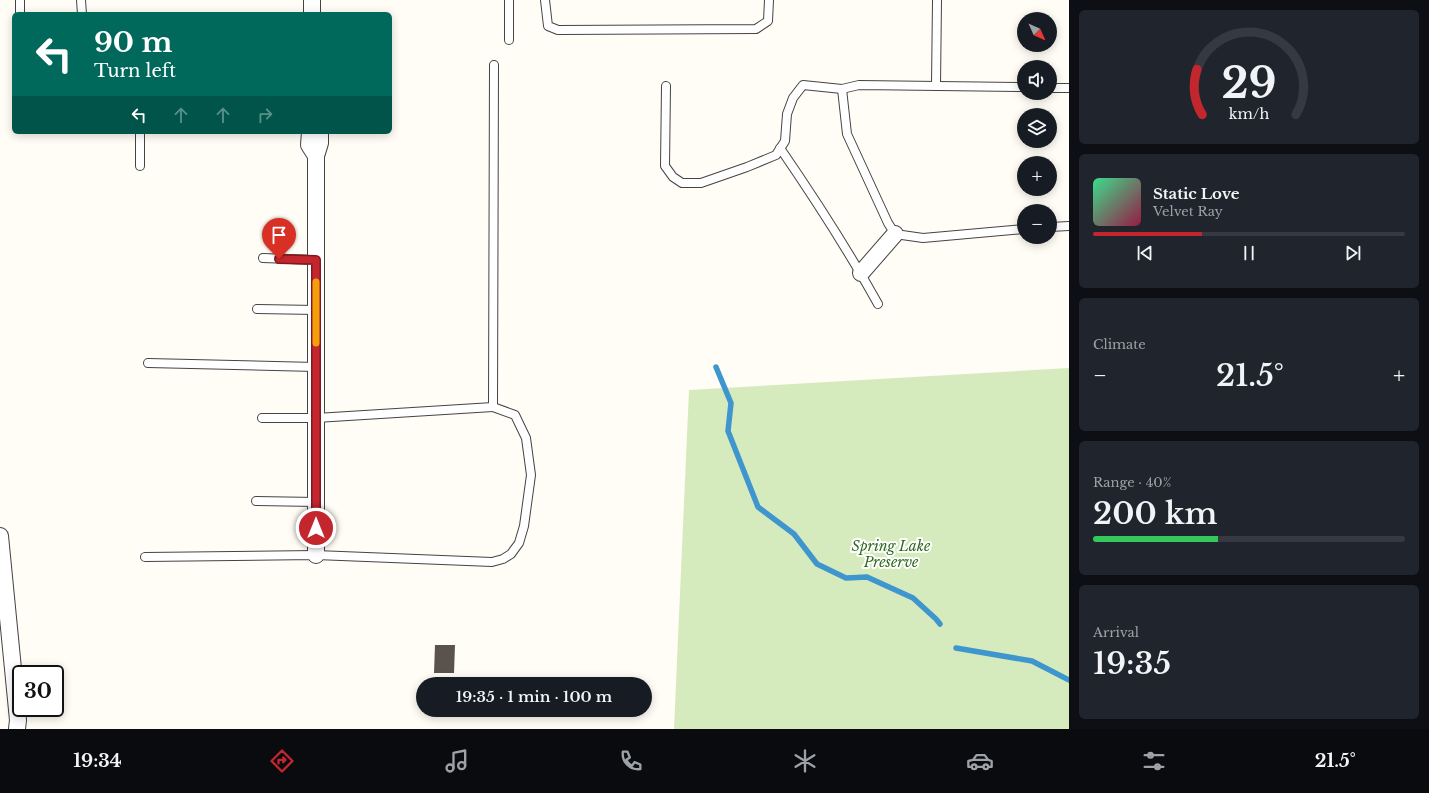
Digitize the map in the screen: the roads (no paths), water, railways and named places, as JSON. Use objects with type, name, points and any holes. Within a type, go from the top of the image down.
[{"type":"street","points":[[312,0],[312,12]]},
{"type":"street","points":[[310,134],[309,145],[316,156]]},
{"type":"street","points":[[316,555],[316,156],[320,143],[320,134]]},
{"type":"street","points":[[861,273],[895,234]]},
{"type":"street","points":[[0,536],[2,584],[18,720],[17,729]]},
{"type":"lane","points":[[20,0],[20,12]]},
{"type":"lane","points":[[81,0],[82,12]]},
{"type":"lane","points":[[509,0],[509,40]]},
{"type":"lane","points":[[545,0],[548,26],[558,30],[756,29],[768,21],[770,0]]},
{"type":"lane","points":[[936,85],[937,0]]},
{"type":"lane","points":[[493,407],[494,65]]},
{"type":"lane","points":[[666,86],[666,166],[673,177],[682,183],[701,183],[748,167],[776,155],[785,141],[787,114],[793,98],[803,85],[842,89],[859,85],[1017,87]]},
{"type":"lane","points":[[1057,88],[1069,88]]},
{"type":"lane","points":[[842,89],[847,134],[895,234],[923,238],[1017,230]]},
{"type":"lane","points":[[140,134],[140,166]]},
{"type":"lane","points":[[780,148],[810,192],[861,273],[878,304]]},
{"type":"lane","points":[[1057,227],[1069,226]]},
{"type":"lane","points":[[263,258],[316,260]]},
{"type":"lane","points":[[257,309],[316,310]]},
{"type":"lane","points":[[148,363],[316,367]]},
{"type":"lane","points":[[145,556],[316,555],[492,562],[503,559],[510,554],[519,543],[524,526],[531,475],[526,438],[515,414],[493,407],[316,418],[262,418]]},
{"type":"lane","points":[[256,501],[316,502]]},
{"type":"waterway","points":[[716,367],[731,403],[728,431],[758,507],[794,534],[817,564],[846,578],[867,577],[913,598],[940,624]]},
{"type":"waterway","points":[[956,648],[1032,661],[1069,680]]},
{"type":"park label","name":"Spring Lake Preserve","points":[[891,554]]}]
